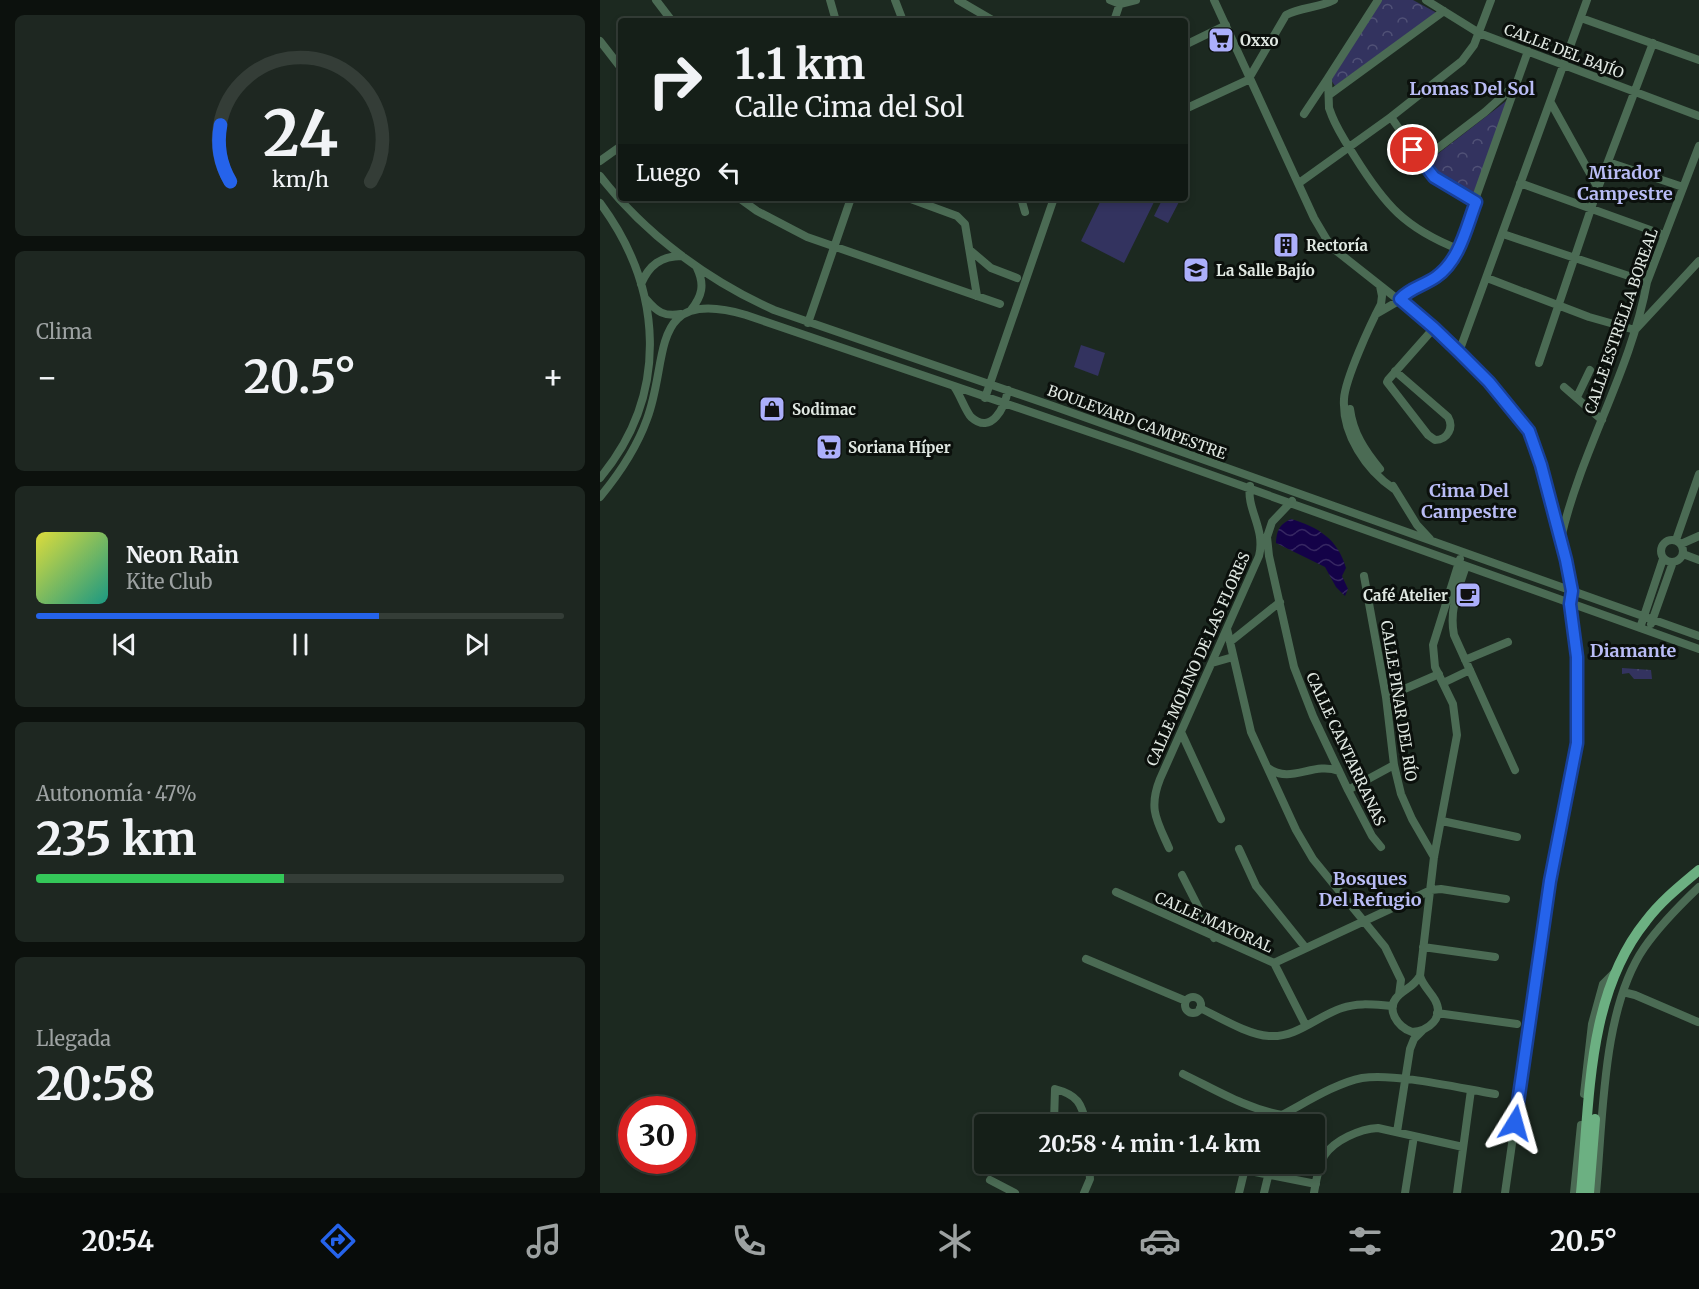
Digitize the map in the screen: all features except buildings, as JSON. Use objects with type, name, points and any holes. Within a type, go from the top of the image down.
[{"type":"main road","points":[[1581,1193],[1588,1080],[1595,1024],[1614,973],[1632,940],[1645,921],[1674,891],[1699,870]]},
{"type":"main road","points":[[1589,1193],[1608,1010],[1626,964],[1651,925],[1678,897],[1699,880]]},
{"type":"street","points":[[656,0],[670,18]]},
{"type":"street","points":[[830,0],[835,18]]},
{"type":"street","points":[[895,0],[902,18]]},
{"type":"street","points":[[958,0],[989,18]]},
{"type":"street","points":[[1110,0],[1121,2],[1136,0]]},
{"type":"street","points":[[1214,0],[1314,218],[1327,240],[1345,259],[1400,299],[1434,328],[1495,389],[1529,431],[1536,447],[1561,539],[1572,591],[1570,604],[1577,657],[1577,743],[1550,881],[1505,1193]]},
{"type":"street","points":[[1188,108],[1245,82],[1251,77],[1286,15],[1334,0]]},
{"type":"street","points":[[1304,114],[1378,0]]},
{"type":"street","name":"CALLE DEL BAJÍO","points":[[1426,0],[1479,33],[1699,116]]},
{"type":"street","points":[[1299,183],[1391,117],[1462,62],[1474,45],[1491,0]]},
{"type":"street","points":[[1459,352],[1587,0]]},
{"type":"street","points":[[1115,18],[1121,2]]},
{"type":"street","points":[[1329,94],[1444,11]]},
{"type":"street","points":[[1581,18],[1699,60]]},
{"type":"street","points":[[1188,44],[1226,25]]},
{"type":"street","points":[[600,41],[618,64]]},
{"type":"street","points":[[1539,363],[1598,188],[1653,44]]},
{"type":"street","points":[[1376,314],[1400,299],[1409,290],[1438,276],[1451,262],[1476,202],[1528,51]]},
{"type":"street","points":[[1328,78],[1332,116],[1371,183],[1394,211],[1420,232],[1458,249]]},
{"type":"street","points":[[1421,161],[1485,112],[1518,82]]},
{"type":"street","points":[[1551,103],[1598,188]]},
{"type":"street","points":[[1391,117],[1434,177],[1476,202]]},
{"type":"street","name":"CALLE ESTRELLA BOREAL","points":[[1561,539],[1570,504],[1622,371],[1647,282],[1699,146]]},
{"type":"street","points":[[600,161],[618,148]]},
{"type":"street","points":[[1608,162],[1683,187]]},
{"type":"street","name":"BOULEVARD CAMPESTRE","points":[[600,176],[618,200]]},
{"type":"street","points":[[1520,183],[1664,235]]},
{"type":"street","name":"BOULEVARD CAMPESTRE","points":[[619,201],[697,266],[750,299],[808,323],[1008,390],[1699,636]]},
{"type":"street","points":[[743,201],[784,226],[1000,304]]},
{"type":"street","points":[[808,323],[850,201]]},
{"type":"street","points":[[920,201],[961,219],[968,232],[977,296]]},
{"type":"street","points":[[1022,201],[1025,212]]},
{"type":"street","points":[[985,398],[1053,201]]},
{"type":"street","points":[[600,203],[630,251],[646,299],[650,328],[648,372],[638,414],[617,456],[600,478]]},
{"type":"street","points":[[1503,234],[1647,282]]},
{"type":"street","points":[[971,251],[991,268],[1017,278]]},
{"type":"street","points":[[641,284],[646,273],[658,261],[683,256]]},
{"type":"street","points":[[1486,278],[1589,317],[1635,330],[1699,261]]},
{"type":"street","points":[[600,497],[626,462],[638,439],[655,395],[666,335],[675,321],[687,312],[702,291],[702,278],[697,266]]},
{"type":"street","points":[[1380,286],[1382,296],[1346,390],[1344,407],[1351,436],[1367,463],[1394,489],[1417,525],[1430,540]]},
{"type":"street","points":[[646,299],[656,310],[666,316],[687,312]]},
{"type":"street","name":"BOULEVARD CAMPESTRE","points":[[687,312],[714,308],[735,311],[1144,451],[1699,649]]},
{"type":"street","points":[[1395,371],[1448,417],[1451,425],[1449,432],[1443,438],[1435,440],[1428,435],[1387,384],[1395,371],[1434,328]]},
{"type":"street","points":[[1577,398],[1590,370]]},
{"type":"street","points":[[955,387],[969,415],[977,421],[984,422],[993,420],[1002,410],[1008,390]]},
{"type":"street","points":[[1564,387],[1602,420]]},
{"type":"street","points":[[1699,474],[1678,542],[1683,554],[1699,560]]},
{"type":"street","points":[[1249,489],[1253,478]]},
{"type":"street","name":"CALLE MOLINO DE LAS FLORES","points":[[1169,848],[1157,822],[1154,800],[1261,548],[1261,538],[1249,489]]},
{"type":"street","name":"CALLE CANTARRANAS","points":[[1296,492],[1291,503],[1277,516],[1269,528],[1267,542],[1294,667],[1330,753],[1372,836],[1381,847]]},
{"type":"street","points":[[1551,506],[1570,504]]},
{"type":"street","points":[[1417,525],[1424,551]]},
{"type":"street","points":[[1648,618],[1663,559],[1661,546],[1667,540],[1678,542],[1699,536]]},
{"type":"street","points":[[1462,552],[1452,625],[1458,646],[1515,770]]},
{"type":"street","points":[[1663,559],[1673,562],[1679,560],[1683,554]]},
{"type":"street","points":[[1644,629],[1673,562]]},
{"type":"street","points":[[1397,1132],[1410,1049],[1414,1039],[1432,1024],[1437,1013],[1435,1000],[1423,985],[1420,976],[1434,857],[1457,735],[1453,704],[1441,679],[1433,653],[1438,625],[1462,565]]},
{"type":"street","points":[[1254,568],[1272,568]]},
{"type":"street","name":"CALLE PINAR DEL RÍO","points":[[1364,576],[1386,697],[1394,765],[1401,794],[1412,819],[1434,857]]},
{"type":"street","points":[[1230,642],[1280,602]]},
{"type":"street","points":[[1438,625],[1452,625]]},
{"type":"street","points":[[1227,628],[1251,732],[1296,830],[1313,859],[1364,920],[1392,960],[1401,980],[1399,995],[1393,1006],[1395,1019],[1403,1029],[1410,1049]]},
{"type":"street","points":[[1465,660],[1508,642]]},
{"type":"street","points":[[1212,663],[1233,657]]},
{"type":"street","points":[[1386,697],[1470,670]]},
{"type":"street","points":[[1181,732],[1221,819]]},
{"type":"street","points":[[1322,768],[1330,753]]},
{"type":"street","points":[[1348,790],[1394,765]]},
{"type":"street","points":[[1268,768],[1283,776],[1322,768],[1339,771]]},
{"type":"street","points":[[1442,821],[1516,837]]},
{"type":"street","points":[[1239,849],[1256,886],[1305,948]]},
{"type":"street","points":[[1182,874],[1214,938]]},
{"type":"street","points":[[1596,1193],[1610,1047],[1623,992],[1643,949],[1670,914],[1699,887]]},
{"type":"street","points":[[1431,890],[1441,889],[1506,899]]},
{"type":"street","name":"CALLE MAYORAL","points":[[1116,892],[1274,963],[1431,890]]},
{"type":"street","points":[[1423,947],[1495,957]]},
{"type":"street","points":[[1086,959],[1186,1001],[1185,1008],[1189,1012],[1194,1013],[1200,1008],[1266,1036],[1282,1036],[1341,1008],[1367,1004],[1393,1006]]},
{"type":"street","points":[[1274,963],[1306,1026]]},
{"type":"street","points":[[1399,995],[1413,986],[1420,976]]},
{"type":"street","points":[[1623,992],[1698,1022]]},
{"type":"street","points":[[1437,1013],[1517,1024]]},
{"type":"street","points":[[1403,1029],[1412,1032],[1422,1031]]},
{"type":"street","points":[[1183,1074],[1249,1107],[1278,1114]]},
{"type":"street","points":[[1284,1114],[1351,1081],[1368,1078],[1405,1080],[1495,1094]]},
{"type":"street","points":[[1456,1193],[1471,1090]]},
{"type":"street","points":[[1054,1114],[1055,1091],[1070,1094],[1080,1114]]},
{"type":"street","points":[[1265,1174],[1315,1188],[1325,1155],[1341,1141],[1368,1128],[1463,1147]]},
{"type":"street","points":[[1574,1193],[1584,1130]]},
{"type":"street","points":[[1405,1193],[1414,1136]]},
{"type":"street","points":[[1084,1193],[1090,1174]]},
{"type":"street","points":[[1089,1193],[1094,1184],[1094,1174]]},
{"type":"street","points":[[1239,1193],[1243,1174]]},
{"type":"street","points":[[1264,1193],[1268,1175]]},
{"type":"street","points":[[990,1180],[1015,1193]]},
{"type":"green space","points":[[1380,0],[1413,0],[1437,13],[1335,86],[1331,80]]},
{"type":"green space","points":[[1510,98],[1475,196],[1448,183],[1426,163]]},
{"type":"green space","points":[[1101,201],[1155,201],[1124,263],[1081,241]]},
{"type":"green space","points":[[1162,201],[1179,201],[1168,223],[1154,216]]},
{"type":"green space","points":[[1081,345],[1105,353],[1098,376],[1074,367]]},
{"type":"green space","points":[[1622,668],[1651,670],[1652,679],[1634,679],[1629,673],[1622,674]]},
{"type":"water","points":[[1291,519],[1318,530],[1338,549],[1346,568],[1342,576],[1348,589],[1345,596],[1336,587],[1325,567],[1276,543],[1279,528]]},
{"type":"place","name":"Oxxo","points":[[1221,40]]},
{"type":"place","name":"Rectoría","points":[[1286,245]]},
{"type":"place","name":"La Salle Bajío","points":[[1196,270]]},
{"type":"place","name":"Sodimac","points":[[772,409]]},
{"type":"place","name":"Soriana Híper","points":[[829,447]]},
{"type":"place","name":"Café Atelier","points":[[1468,595]]},
{"type":"district","name":"Lomas Del Sol","points":[[1472,88]]},
{"type":"district","name":"Mirador Campestre","points":[[1625,182]]},
{"type":"district","name":"Cima Del Campestre","points":[[1469,500]]},
{"type":"district","name":"Diamante","points":[[1633,650]]},
{"type":"district","name":"Bosques Del Refugio","points":[[1370,888]]},
{"type":"route","points":[[1413,150],[1434,177],[1459,194],[1476,202],[1451,262],[1438,276],[1409,290],[1400,299],[1434,328],[1489,382],[1529,431],[1541,465],[1572,591],[1570,604],[1577,657],[1577,743],[1550,881],[1515,1123]]}]
